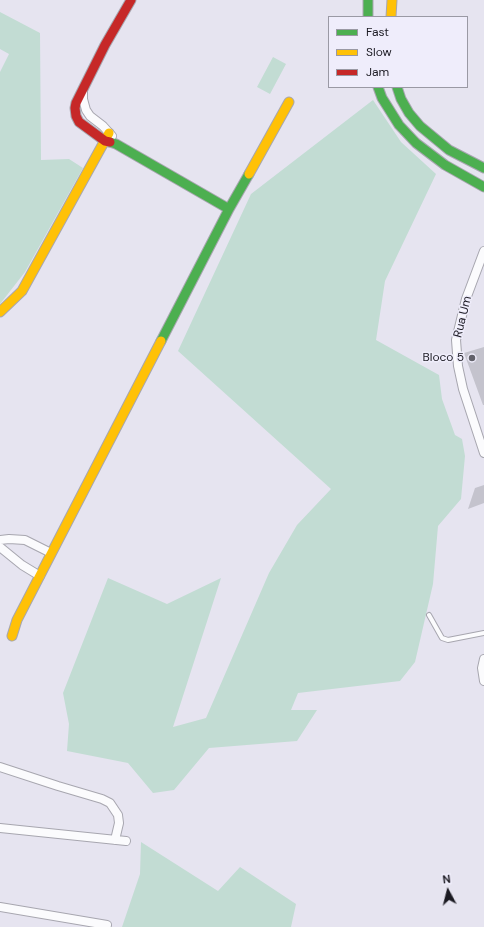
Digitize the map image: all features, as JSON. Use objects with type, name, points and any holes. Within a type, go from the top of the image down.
[{"type":"street","points":[[131,0],[105,45],[76,103],[76,116],[79,122],[87,129],[107,137],[116,144],[229,209]]},
{"type":"street","points":[[368,0],[368,16]]},
{"type":"street","points":[[391,16],[392,0]]},
{"type":"street","points":[[378,88],[382,98],[399,125],[416,143],[444,165],[484,187]]},
{"type":"street","points":[[397,88],[401,99],[409,113],[420,126],[449,150],[484,168]]},
{"type":"street","points":[[12,636],[17,620],[51,553],[229,209],[289,102]]},
{"type":"street","points":[[0,312],[22,291],[107,137]]},
{"type":"street","name":"Rua Um","points":[[484,252],[466,299],[456,340],[458,366],[463,389],[484,453]]},
{"type":"street","points":[[0,540],[25,540],[51,553]]},
{"type":"street","points":[[0,546],[22,565],[40,576]]},
{"type":"street","points":[[484,659],[482,668],[484,680]]},
{"type":"street","points":[[0,767],[102,799],[110,803],[118,815],[119,823],[116,840]]},
{"type":"street","points":[[0,828],[126,841]]},
{"type":"street","points":[[0,907],[107,925]]},
{"type":"lane","points":[[429,615],[442,638],[448,640],[484,633]]},
{"type":"green space","points":[[0,12],[40,33],[41,160],[69,159],[83,168],[25,272],[0,304],[0,72],[9,54],[0,49]]},
{"type":"green space","points":[[273,57],[286,64],[270,94],[257,87]]},
{"type":"green space","points":[[373,100],[401,142],[436,174],[385,281],[376,340],[439,375],[442,399],[455,435],[462,439],[465,456],[461,499],[438,526],[433,584],[415,662],[400,681],[298,693],[291,710],[317,710],[297,741],[209,748],[174,790],[153,793],[128,763],[67,751],[69,724],[63,693],[108,578],[167,604],[221,578],[173,727],[206,718],[269,573],[297,525],[331,489],[178,351],[251,194]]},
{"type":"green space","points":[[141,842],[218,891],[240,867],[296,904],[291,927],[122,927],[140,874]]},
{"type":"building","points":[[484,347],[484,405],[483,405],[464,353]]},
{"type":"building","points":[[484,485],[484,503],[468,509],[475,488]]},
{"type":"traffic: fast","points":[[368,0],[368,16]]},
{"type":"traffic: fast","points":[[378,88],[382,98],[399,125],[416,143],[445,165],[484,187]]},
{"type":"traffic: fast","points":[[397,88],[401,99],[409,113],[420,126],[449,150],[484,168]]},
{"type":"traffic: fast","points":[[110,142],[116,144],[229,209]]},
{"type":"traffic: fast","points":[[161,341],[229,209],[249,174]]},
{"type":"traffic: slow","points":[[391,16],[392,0]]},
{"type":"traffic: slow","points":[[249,174],[289,102]]},
{"type":"traffic: slow","points":[[0,312],[22,291],[109,133]]},
{"type":"traffic: slow","points":[[12,636],[17,620],[161,341]]},
{"type":"traffic: jam","points":[[110,142],[105,141],[79,122],[76,116],[75,108],[76,103],[105,45],[131,0]]},
{"type":"place","name":"Bloco 5","points":[[472,358]]}]
